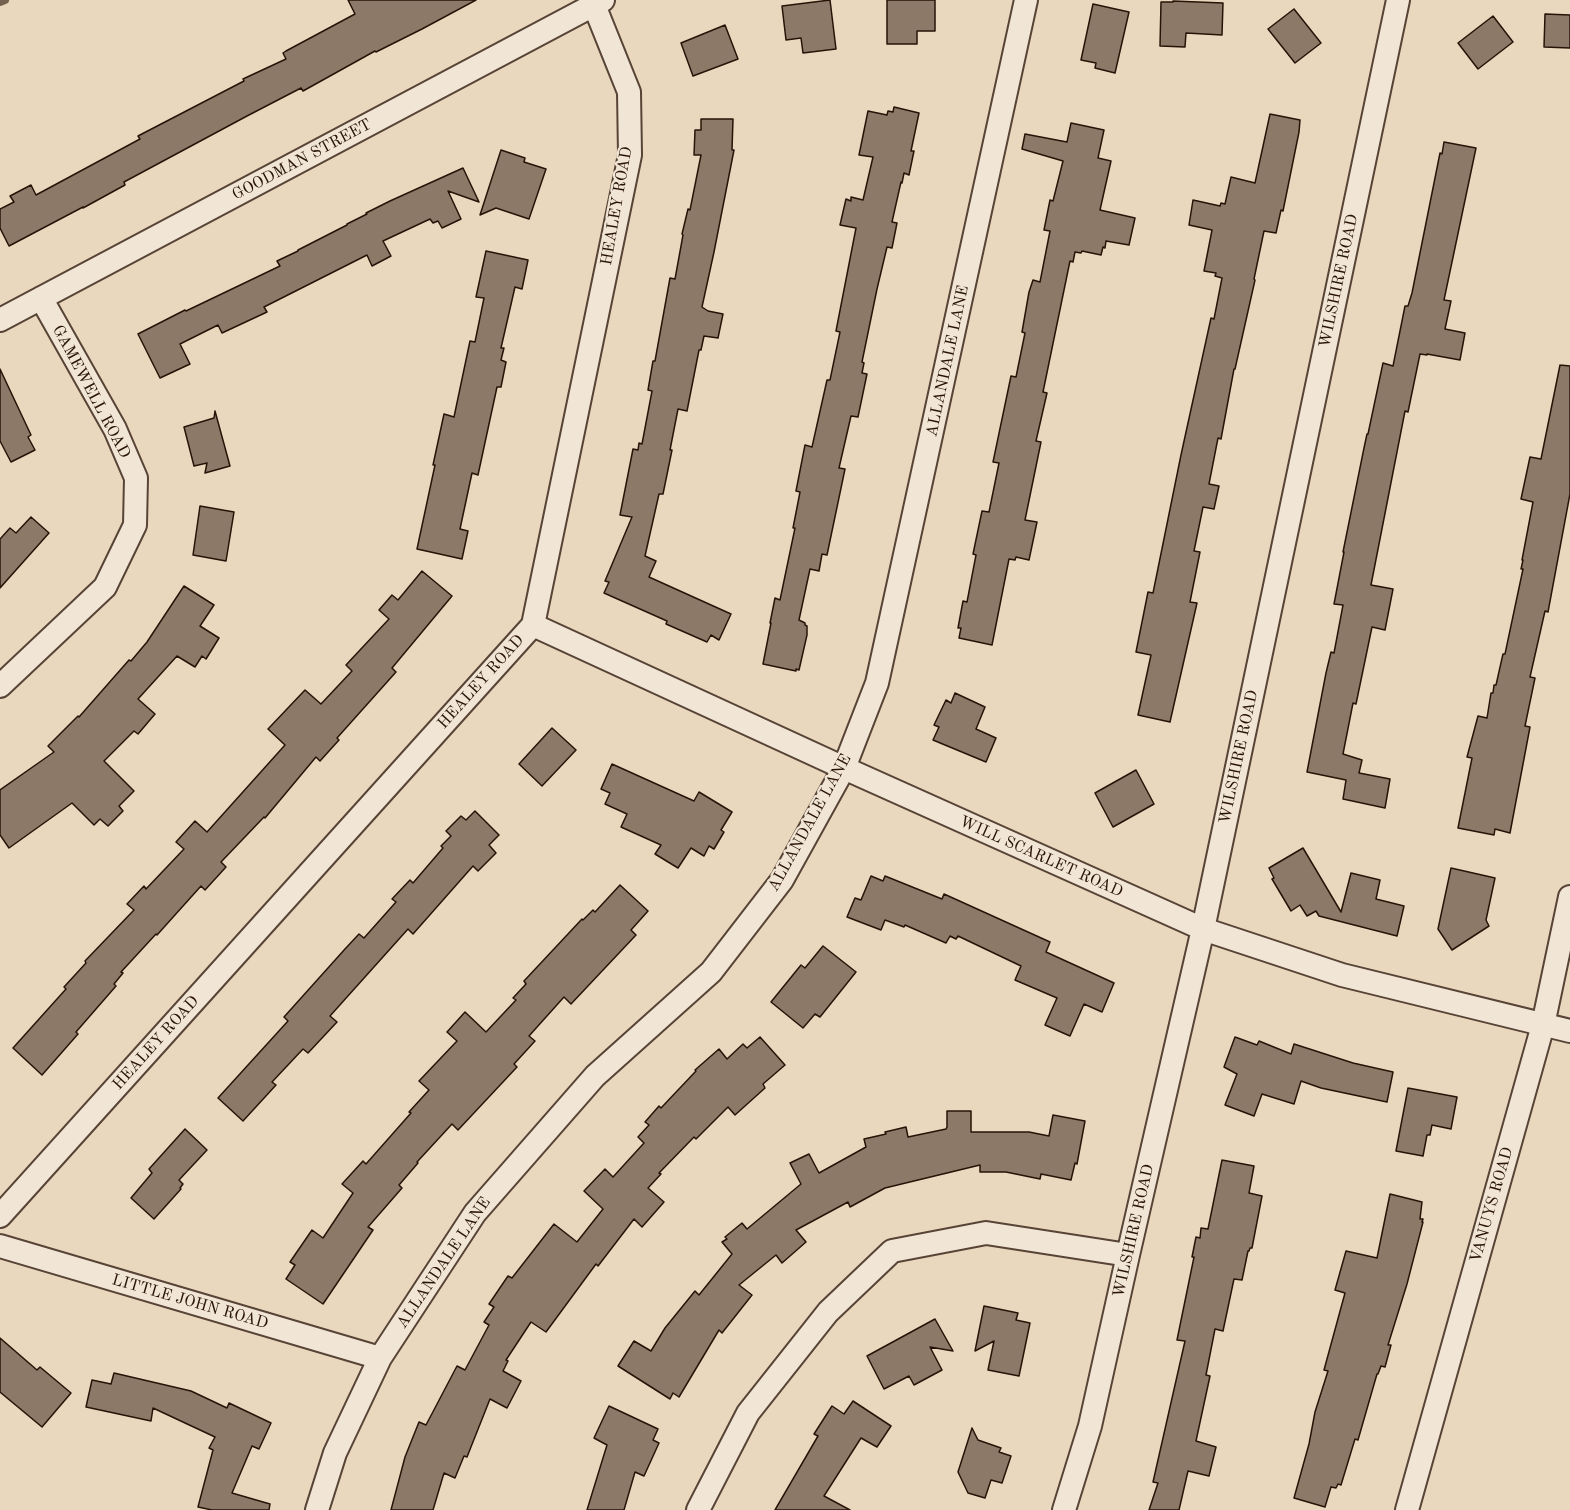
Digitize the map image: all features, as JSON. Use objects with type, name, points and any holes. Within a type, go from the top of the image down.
[{"type":"street","name":"ALLANDALE LANE","points":[[317,1510],[335,1453],[380,1358],[475,1213],[594,1076],[711,972],[782,880],[844,768],[877,683],[1026,0]]},
{"type":"street","name":"WILSHIRE ROAD","points":[[1064,1510],[1090,1426],[1203,929],[1398,0]]},
{"type":"street","name":"GOODMAN STREET","points":[[0,320],[596,1]]},
{"type":"street","name":"HEALEY ROAD","points":[[0,1216],[533,625],[630,155],[629,92],[596,1]]},
{"type":"street","name":"GAMEWELL ROAD","points":[[0,686],[105,587],[135,525],[136,478],[115,429],[41,298]]},
{"type":"street","name":"WILL SCARLET ROAD","points":[[533,625],[1203,929],[1342,975],[1570,1031]]},
{"type":"street","name":"VANUYS ROAD","points":[[1407,1510],[1543,1025],[1570,897]]},
{"type":"street","points":[[698,1510],[748,1413],[828,1312],[892,1251],[986,1233],[1128,1255]]},
{"type":"street","name":"LITTLE JOHN ROAD","points":[[0,1246],[380,1358]]},
{"type":"building","points":[[348,0],[476,0],[375,51],[303,91],[301,88],[247,116],[124,182],[125,185],[83,208],[9,246],[0,228],[0,209],[14,202],[10,196],[31,185],[36,195],[140,139],[138,136],[244,81],[243,79],[286,59],[283,53],[286,51],[355,14]]},
{"type":"building","points":[[830,0],[836,49],[803,53],[801,38],[786,40],[782,6]]},
{"type":"building","points":[[887,0],[935,0],[935,31],[917,31],[917,44],[887,44]]},
{"type":"building","points":[[1161,2],[1223,3],[1222,35],[1186,33],[1185,47],[1160,46]]},
{"type":"building","points":[[1093,4],[1129,12],[1115,73],[1095,68],[1096,63],[1081,60]]},
{"type":"building","points":[[1294,9],[1321,43],[1295,63],[1268,29]]},
{"type":"building","points":[[1545,14],[1570,15],[1570,48],[1544,47]]},
{"type":"building","points":[[1493,16],[1513,42],[1478,69],[1458,43]]},
{"type":"building","points":[[725,25],[738,59],[693,76],[681,43]]},
{"type":"building","points":[[894,107],[919,113],[911,151],[914,151],[909,175],[904,173],[901,182],[892,222],[897,223],[892,248],[887,247],[877,289],[862,362],[864,363],[862,373],[867,374],[858,417],[851,416],[839,468],[845,469],[827,555],[822,554],[819,571],[810,569],[799,620],[807,626],[807,635],[799,670],[796,669],[796,671],[763,664],[770,623],[775,598],[780,600],[795,528],[793,528],[800,492],[796,491],[805,445],[812,447],[840,332],[836,331],[856,228],[840,225],[846,199],[851,201],[851,197],[863,200],[873,157],[859,155],[868,111],[887,115],[888,111],[893,112]]},
{"type":"building","points":[[1270,114],[1300,120],[1299,132],[1283,211],[1281,210],[1276,233],[1264,231],[1221,439],[1218,438],[1209,484],[1219,486],[1214,509],[1203,507],[1194,551],[1200,552],[1190,602],[1197,603],[1170,722],[1138,715],[1151,655],[1136,652],[1148,592],[1153,593],[1211,318],[1214,319],[1222,278],[1215,276],[1216,273],[1204,271],[1212,230],[1189,225],[1193,200],[1220,206],[1221,203],[1225,204],[1231,177],[1255,183]]},
{"type":"building","points":[[701,119],[733,119],[732,150],[734,150],[702,307],[708,311],[723,314],[718,338],[704,336],[687,411],[678,409],[663,494],[659,494],[645,556],[656,561],[649,577],[731,614],[719,640],[711,635],[707,642],[604,593],[609,582],[605,581],[632,517],[620,515],[633,449],[638,450],[639,443],[642,444],[652,391],[648,390],[670,278],[675,279],[682,234],[688,209],[690,210],[701,155],[694,155],[695,130],[701,130]]},
{"type":"building","points":[[1071,123],[1104,130],[1098,158],[1111,161],[1100,210],[1135,218],[1129,245],[1106,241],[1101,255],[1075,252],[1073,262],[1070,261],[1043,392],[1047,393],[1036,441],[1041,442],[1025,520],[1037,522],[1029,560],[1016,557],[1015,560],[1009,559],[992,645],[959,638],[961,628],[958,628],[963,601],[967,602],[976,555],[973,554],[982,511],[989,512],[999,463],[993,462],[1011,376],[1016,377],[1025,333],[1022,332],[1029,292],[1033,280],[1040,282],[1050,231],[1044,230],[1050,200],[1053,201],[1063,161],[1022,149],[1025,134],[1067,142]]},
{"type":"building","points":[[1444,142],[1476,148],[1444,300],[1451,301],[1445,329],[1465,333],[1460,360],[1420,354],[1408,412],[1405,411],[1371,585],[1393,589],[1385,630],[1372,627],[1343,754],[1362,760],[1359,773],[1390,779],[1385,808],[1343,799],[1346,780],[1307,772],[1326,673],[1331,652],[1334,653],[1343,605],[1334,604],[1367,434],[1383,363],[1393,366],[1405,306],[1408,306],[1412,293]]},
{"type":"building","points":[[501,150],[525,158],[524,162],[546,169],[529,219],[496,208],[480,215]]},
{"type":"building","points":[[463,168],[479,202],[448,191],[461,219],[442,228],[438,221],[433,223],[430,219],[383,241],[391,256],[372,266],[367,255],[264,307],[267,312],[222,333],[218,325],[180,344],[190,364],[160,378],[138,334],[280,266],[277,261],[366,213]]},
{"type":"building","points":[[486,251],[528,260],[522,289],[515,287],[501,348],[504,348],[501,360],[506,362],[501,387],[497,387],[478,475],[472,473],[460,529],[468,531],[462,559],[417,549],[444,414],[454,417],[470,341],[475,342],[484,298],[476,297]]},
{"type":"building","points":[[1560,365],[1570,366],[1570,494],[1548,612],[1545,611],[1530,677],[1535,678],[1525,726],[1530,727],[1510,833],[1495,829],[1494,835],[1458,828],[1472,758],[1467,757],[1478,716],[1487,718],[1491,693],[1496,685],[1503,654],[1505,654],[1523,569],[1521,569],[1522,560],[1533,502],[1521,499],[1530,457],[1541,459]]},
{"type":"building","points":[[0,369],[31,435],[28,437],[35,450],[11,462],[0,441]]},
{"type":"building","points":[[215,411],[230,466],[205,473],[207,463],[194,466],[184,427],[214,418]]},
{"type":"building","points":[[200,506],[234,512],[226,561],[193,555]]},
{"type":"building","points":[[31,517],[49,533],[0,588],[0,539],[10,528],[16,533]]},
{"type":"building","points":[[422,571],[452,596],[392,668],[396,672],[337,738],[339,740],[320,761],[316,757],[265,818],[221,862],[226,867],[205,890],[201,886],[121,972],[123,973],[114,984],[116,986],[42,1075],[13,1048],[66,989],[64,987],[86,963],[85,961],[134,910],[127,904],[144,886],[146,889],[184,849],[176,842],[195,821],[207,832],[285,745],[268,729],[305,690],[321,704],[352,671],[346,665],[389,619],[379,610],[392,595],[398,600]]},
{"type":"building","points":[[184,586],[214,605],[200,626],[219,638],[206,659],[202,656],[195,667],[177,656],[138,699],[155,714],[138,734],[134,731],[104,761],[134,791],[119,806],[123,811],[108,826],[100,819],[94,825],[72,803],[9,848],[0,835],[0,790],[54,752],[48,746],[79,717],[129,660],[131,661],[147,642]]},
{"type":"building","points":[[955,693],[985,707],[976,729],[996,738],[986,762],[933,740],[939,727],[934,725],[946,700],[951,703]]},
{"type":"building","points":[[552,728],[576,750],[542,786],[519,764]]},
{"type":"building","points":[[612,764],[694,801],[699,792],[732,812],[721,830],[724,832],[714,849],[709,846],[704,856],[691,848],[678,868],[655,854],[661,845],[621,827],[627,814],[605,804],[610,793],[601,789]]},
{"type":"building","points":[[1136,770],[1154,804],[1113,827],[1095,793]]},
{"type":"building","points":[[475,811],[499,835],[489,845],[496,853],[478,871],[473,866],[413,934],[408,929],[330,1016],[337,1022],[308,1053],[303,1049],[272,1082],[276,1085],[243,1121],[218,1098],[288,1021],[284,1017],[345,949],[359,934],[364,938],[396,902],[392,899],[410,880],[413,883],[443,848],[441,846],[451,836],[446,831],[461,816],[466,820]]},
{"type":"building","points":[[1303,848],[1341,912],[1351,873],[1380,880],[1376,899],[1404,906],[1397,936],[1319,916],[1316,911],[1307,916],[1300,905],[1291,911],[1272,879],[1274,878],[1269,868]]},
{"type":"building","points":[[1451,868],[1495,878],[1486,920],[1489,926],[1452,950],[1438,929]]},
{"type":"building","points":[[871,876],[883,881],[885,876],[942,899],[944,894],[1050,942],[1046,952],[1114,983],[1102,1012],[1084,1004],[1070,1036],[1045,1025],[1057,998],[1015,980],[1021,966],[958,936],[956,939],[950,936],[946,943],[905,925],[904,927],[885,920],[881,930],[847,917],[855,898],[861,900]]},
{"type":"building","points":[[620,885],[648,911],[631,930],[636,935],[571,1004],[564,997],[529,1036],[535,1041],[514,1064],[517,1067],[458,1130],[452,1124],[417,1162],[399,1185],[402,1188],[368,1227],[373,1230],[323,1304],[286,1279],[295,1265],[290,1262],[312,1230],[323,1238],[353,1193],[342,1184],[363,1161],[366,1164],[429,1090],[419,1081],[457,1041],[447,1032],[465,1012],[486,1032],[516,1000],[513,998],[526,984],[524,981],[582,919],[593,910],[595,912]]},
{"type":"building","points":[[823,946],[856,972],[820,1017],[815,1014],[803,1028],[771,1002],[801,965],[805,968]]},
{"type":"building","points":[[760,1037],[785,1065],[763,1084],[765,1088],[735,1115],[728,1107],[696,1139],[694,1137],[659,1173],[661,1174],[648,1188],[664,1202],[642,1227],[634,1219],[598,1266],[596,1264],[546,1332],[531,1322],[506,1360],[508,1361],[503,1371],[521,1381],[507,1408],[490,1399],[467,1457],[464,1456],[455,1478],[444,1473],[433,1510],[391,1510],[405,1457],[419,1422],[426,1425],[457,1366],[465,1370],[489,1325],[484,1322],[494,1307],[489,1304],[508,1276],[512,1278],[554,1224],[577,1242],[603,1209],[584,1191],[605,1169],[613,1177],[644,1143],[638,1137],[649,1125],[645,1122],[659,1106],[661,1108],[695,1070],[719,1049],[727,1059],[743,1044],[747,1048]]},
{"type":"building","points":[[1235,1037],[1257,1045],[1259,1041],[1291,1054],[1294,1044],[1353,1063],[1393,1072],[1387,1102],[1321,1088],[1301,1081],[1294,1104],[1262,1094],[1254,1116],[1225,1105],[1237,1074],[1224,1067]]},
{"type":"building","points":[[1408,1088],[1457,1097],[1451,1129],[1432,1125],[1430,1135],[1427,1135],[1423,1156],[1396,1151]]},
{"type":"building","points":[[947,1111],[971,1111],[971,1132],[1029,1132],[1049,1136],[1053,1115],[1085,1121],[1077,1164],[1075,1163],[1071,1180],[1041,1174],[1040,1179],[1006,1172],[980,1172],[980,1165],[885,1188],[850,1207],[848,1202],[796,1230],[806,1242],[782,1263],[776,1255],[739,1285],[752,1295],[722,1333],[719,1330],[679,1397],[673,1393],[670,1399],[618,1366],[634,1341],[651,1351],[665,1328],[695,1291],[699,1295],[732,1254],[722,1242],[727,1239],[725,1237],[742,1223],[747,1229],[801,1184],[790,1163],[809,1154],[819,1173],[866,1147],[864,1139],[906,1127],[908,1137],[946,1129]]},
{"type":"building","points":[[185,1129],[207,1150],[179,1180],[183,1184],[181,1189],[154,1219],[131,1198],[152,1173],[149,1169]]},
{"type":"building","points":[[1222,1160],[1254,1166],[1249,1193],[1262,1196],[1252,1248],[1248,1251],[1242,1280],[1234,1279],[1223,1331],[1215,1329],[1206,1375],[1210,1376],[1196,1441],[1216,1447],[1209,1476],[1188,1471],[1179,1510],[1149,1510],[1158,1483],[1153,1482],[1185,1341],[1177,1340],[1196,1237],[1200,1238],[1201,1228],[1208,1229]]},
{"type":"building","points":[[1390,1194],[1422,1202],[1420,1219],[1423,1219],[1423,1222],[1388,1345],[1391,1345],[1385,1367],[1381,1366],[1377,1374],[1358,1440],[1355,1439],[1341,1485],[1338,1484],[1336,1488],[1331,1487],[1325,1507],[1294,1498],[1315,1412],[1328,1371],[1324,1370],[1345,1293],[1335,1290],[1346,1251],[1377,1258]]},
{"type":"building","points":[[984,1306],[1018,1313],[1016,1320],[1030,1323],[1019,1376],[988,1370],[994,1341],[975,1351]]},
{"type":"building","points":[[935,1319],[953,1351],[930,1347],[942,1370],[914,1385],[909,1376],[884,1389],[867,1356]]},
{"type":"building","points":[[0,1338],[37,1370],[40,1367],[71,1393],[42,1427],[0,1392]]},
{"type":"building","points":[[114,1373],[191,1391],[227,1408],[229,1403],[271,1423],[259,1449],[252,1446],[232,1493],[270,1504],[269,1510],[212,1510],[198,1507],[213,1450],[209,1448],[215,1437],[153,1408],[151,1421],[86,1407],[92,1380],[111,1384]]},
{"type":"building","points":[[853,1401],[891,1426],[877,1447],[861,1438],[824,1496],[850,1510],[775,1510],[818,1436],[814,1434],[832,1406],[844,1414]]},
{"type":"building","points":[[609,1406],[658,1429],[653,1440],[659,1443],[644,1476],[635,1472],[624,1510],[587,1510],[607,1445],[594,1438]]},
{"type":"building","points":[[972,1428],[978,1440],[1001,1448],[999,1452],[1011,1456],[1002,1483],[991,1480],[985,1498],[968,1493],[958,1472]]},
{"type":"waterway","points":[[0,2],[5,0]]}]
